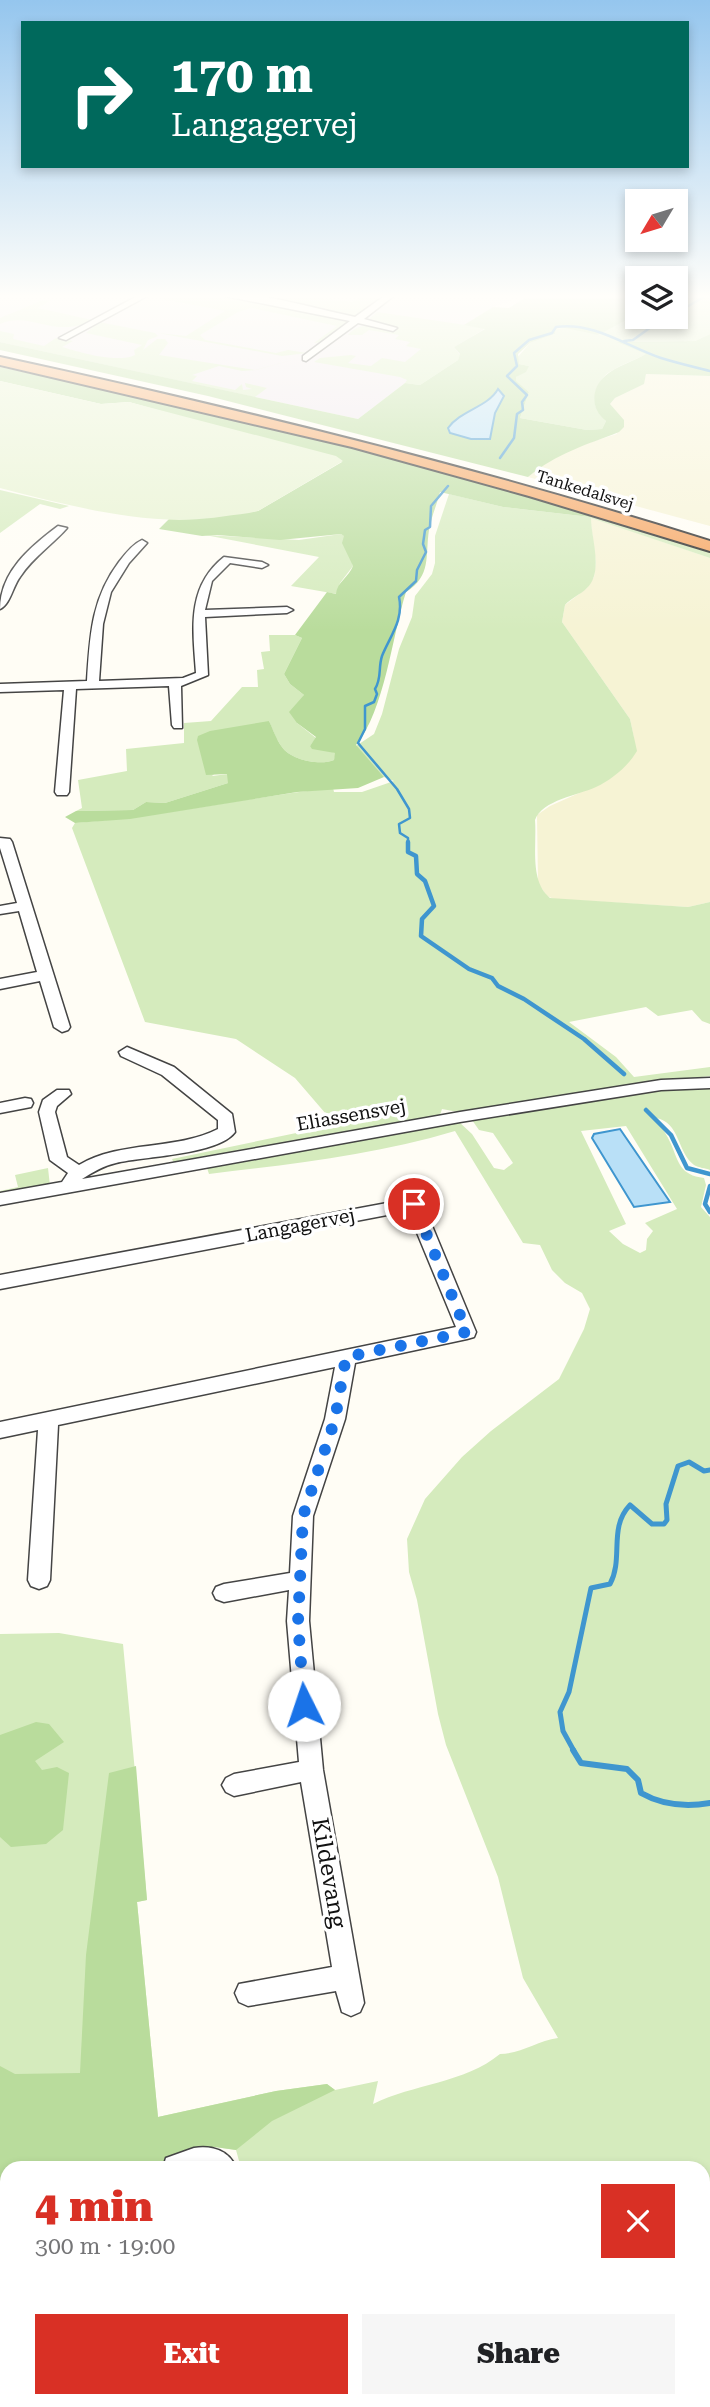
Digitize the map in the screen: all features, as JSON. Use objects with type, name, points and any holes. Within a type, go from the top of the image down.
[{"type":"highway","name":"Tankedalsvej","points":[[205,406],[491,480],[710,546]]},
{"type":"highway","name":"Tankedalsvej","points":[[226,406],[352,435],[528,483],[710,538]]},
{"type":"street","points":[[0,606],[5,590],[30,555],[62,528]]},
{"type":"street","points":[[93,685],[101,598],[121,562],[142,543]]},
{"type":"street","points":[[0,688],[191,681],[202,675],[199,614],[202,590],[210,575],[224,562],[232,559],[262,565]]},
{"type":"street","points":[[199,614],[287,610]]},
{"type":"street","points":[[176,682],[177,725]]},
{"type":"street","points":[[62,792],[70,686]]},
{"type":"street","points":[[0,842],[5,842],[62,1027]]},
{"type":"street","points":[[0,910],[25,906]]},
{"type":"street","points":[[0,984],[46,975]]},
{"type":"street","points":[[67,1188],[69,1180],[78,1172],[141,1151],[209,1142],[227,1132],[229,1124],[216,1108],[127,1052]]},
{"type":"street","name":"Eliassensvej","points":[[0,1199],[525,1106],[661,1085],[710,1083]]},
{"type":"street","points":[[63,1094],[49,1104],[47,1112],[59,1160],[78,1172]]},
{"type":"street","points":[[0,1108],[25,1102]]},
{"type":"street","name":"Langagervej","points":[[0,1282],[414,1204],[467,1332],[0,1430]]},
{"type":"street","name":"Kildevang","points":[[346,1357],[335,1419],[303,1516],[298,1580],[299,1635],[311,1770],[351,2003]]},
{"type":"street","points":[[38,1580],[48,1420]]},
{"type":"street","points":[[224,1593],[298,1580]]},
{"type":"street","points":[[234,1785],[311,1770]]},
{"type":"street","points":[[248,1993],[346,1977]]},
{"type":"shaded area","points":[[299,406],[375,406],[358,419]]},
{"type":"shaded area","points":[[611,406],[710,406],[710,526],[528,477],[543,464],[575,447],[617,434]]},
{"type":"shaded area","points":[[590,517],[710,558],[710,902],[688,907],[554,899],[547,896],[538,883],[537,815],[550,806],[606,781],[634,738],[630,719],[562,622],[565,605],[587,588],[594,577],[596,563]]},
{"type":"green space","points":[[0,406],[146,406],[336,456],[343,461],[258,511],[196,519],[156,519],[111,513],[0,488]]},
{"type":"green space","points":[[144,406],[181,406],[267,425],[592,515],[590,517],[503,507],[440,492],[430,525],[424,572],[406,592],[381,693],[366,730],[356,745],[384,777],[358,788],[297,792],[130,819],[75,823],[65,817],[76,811],[133,810],[146,802],[165,803],[228,783],[227,774],[206,775],[197,740],[198,736],[210,731],[269,721],[286,752],[314,762],[334,760],[335,753],[312,749],[310,746],[316,737],[297,723],[289,712],[304,695],[290,684],[284,674],[302,638],[295,635],[327,592],[336,594],[353,566],[342,543],[344,536],[341,534],[280,540],[202,536],[159,529],[169,519],[258,511],[342,462]]},
{"type":"green space","points":[[249,406],[299,406],[358,419],[375,406],[524,406],[520,418],[587,430],[602,429],[606,421],[595,406],[612,406],[624,420],[624,427],[619,432],[561,456],[528,477]]},
{"type":"green space","points":[[524,406],[596,406],[606,421],[602,429],[587,430],[520,418]]},
{"type":"green space","points":[[0,490],[69,506],[60,509],[40,504],[0,533]]},
{"type":"green space","points":[[449,494],[503,507],[590,517],[592,515],[710,552],[710,558],[591,518],[595,573],[587,588],[565,605],[562,622],[630,719],[637,751],[625,767],[608,780],[553,803],[539,813],[535,820],[535,862],[539,882],[550,898],[688,907],[710,902],[710,1024],[702,1021],[692,1010],[658,1016],[646,1007],[569,1022],[616,1057],[634,1077],[710,1067],[710,1076],[624,1086],[710,1087],[710,1170],[694,1165],[684,1153],[670,1125],[656,1118],[685,1171],[704,1178],[706,1185],[701,1207],[710,1217],[710,2161],[239,2161],[236,2150],[215,2147],[164,2161],[0,2161],[0,1634],[59,1633],[123,1644],[147,1900],[137,1902],[158,2117],[276,2091],[327,2084],[335,2090],[378,2081],[373,2104],[471,2071],[500,2054],[558,2038],[523,1978],[498,1877],[446,1745],[409,1572],[407,1539],[425,1499],[462,1457],[559,1379],[584,1329],[590,1309],[582,1293],[565,1283],[552,1270],[540,1245],[523,1243],[455,1131],[333,1158],[209,1174],[207,1168],[458,1121],[472,1134],[494,1168],[504,1170],[513,1163],[493,1133],[479,1130],[472,1120],[524,1113],[522,1102],[458,1112],[442,1109],[440,1115],[434,1117],[175,1165],[172,1159],[301,1132],[332,1121],[295,1078],[236,1039],[145,1022],[72,828],[75,823],[333,788],[334,792],[362,792],[394,781],[384,777],[356,746],[374,734],[399,649],[412,617],[415,596],[432,574],[435,563],[435,536]],"holes":[[[626,1126],[677,1209],[645,1223],[653,1231],[647,1239],[646,1250],[640,1253],[623,1244],[609,1231],[626,1224],[581,1131]]]},
{"type":"green space","points":[[341,534],[345,536],[353,566],[340,583],[337,594],[291,586],[319,557],[205,535],[299,540]]},
{"type":"green space","points":[[269,635],[295,635],[302,638],[284,674],[290,684],[304,695],[297,723],[316,738],[310,746],[336,753],[334,760],[314,762],[286,752],[269,721],[212,776],[228,774],[228,783],[165,803],[146,802],[133,810],[76,811],[82,808],[78,780],[127,771],[126,749],[184,743],[184,723],[211,721],[242,687],[258,687],[257,670],[264,669],[261,652],[270,651]]},
{"type":"green space","points":[[48,1168],[50,1186],[0,1194],[0,1191],[18,1187],[15,1175]]},
{"type":"green space","points":[[36,1722],[49,1724],[64,1742],[35,1761],[42,1770],[57,1767],[69,1773],[63,1830],[46,1844],[11,1847],[0,1837],[0,1735]]},
{"type":"green space","points":[[136,1766],[147,1900],[137,1902],[158,2117],[276,2091],[327,2084],[335,2090],[272,2121],[236,2150],[215,2147],[164,2161],[0,2161],[0,2066],[15,2074],[80,2073],[86,1955],[109,1773]]},
{"type":"water","points":[[478,406],[499,406],[490,439],[471,439],[450,433],[448,428]]},
{"type":"water","points":[[620,1129],[670,1202],[634,1207],[592,1138],[594,1134]]},
{"type":"waterway","points":[[500,458],[514,438],[517,414],[523,410],[523,406]]},
{"type":"waterway","points":[[448,486],[431,506],[430,527],[425,530],[423,544],[426,552],[417,570],[416,581],[399,597],[398,621],[382,656],[374,702],[365,706],[365,729],[358,743],[397,789],[409,809],[410,818],[399,824],[400,833],[408,838],[408,852],[416,856],[417,874],[425,881],[434,906],[422,919],[421,936],[469,969],[492,978],[498,986],[524,999],[584,1039],[624,1074]]},
{"type":"waterway","points":[[646,1110],[671,1135],[687,1168],[710,1174]]},
{"type":"waterway","points":[[710,1186],[705,1204],[710,1212]]},
{"type":"waterway","points":[[574,1751],[563,1731],[560,1712],[569,1692],[591,1588],[610,1584],[614,1574],[618,1533],[623,1514],[630,1505],[652,1524],[664,1524],[667,1520],[666,1504],[678,1466],[689,1462],[704,1471],[710,1470]]},
{"type":"waterway","points":[[573,1750],[581,1763],[627,1769],[638,1780],[641,1793],[649,1797],[674,1804],[710,1803]]},
{"type":"route","points":[[304,1705],[298,1622],[303,1516],[335,1419],[346,1357],[467,1332],[414,1204]]}]
